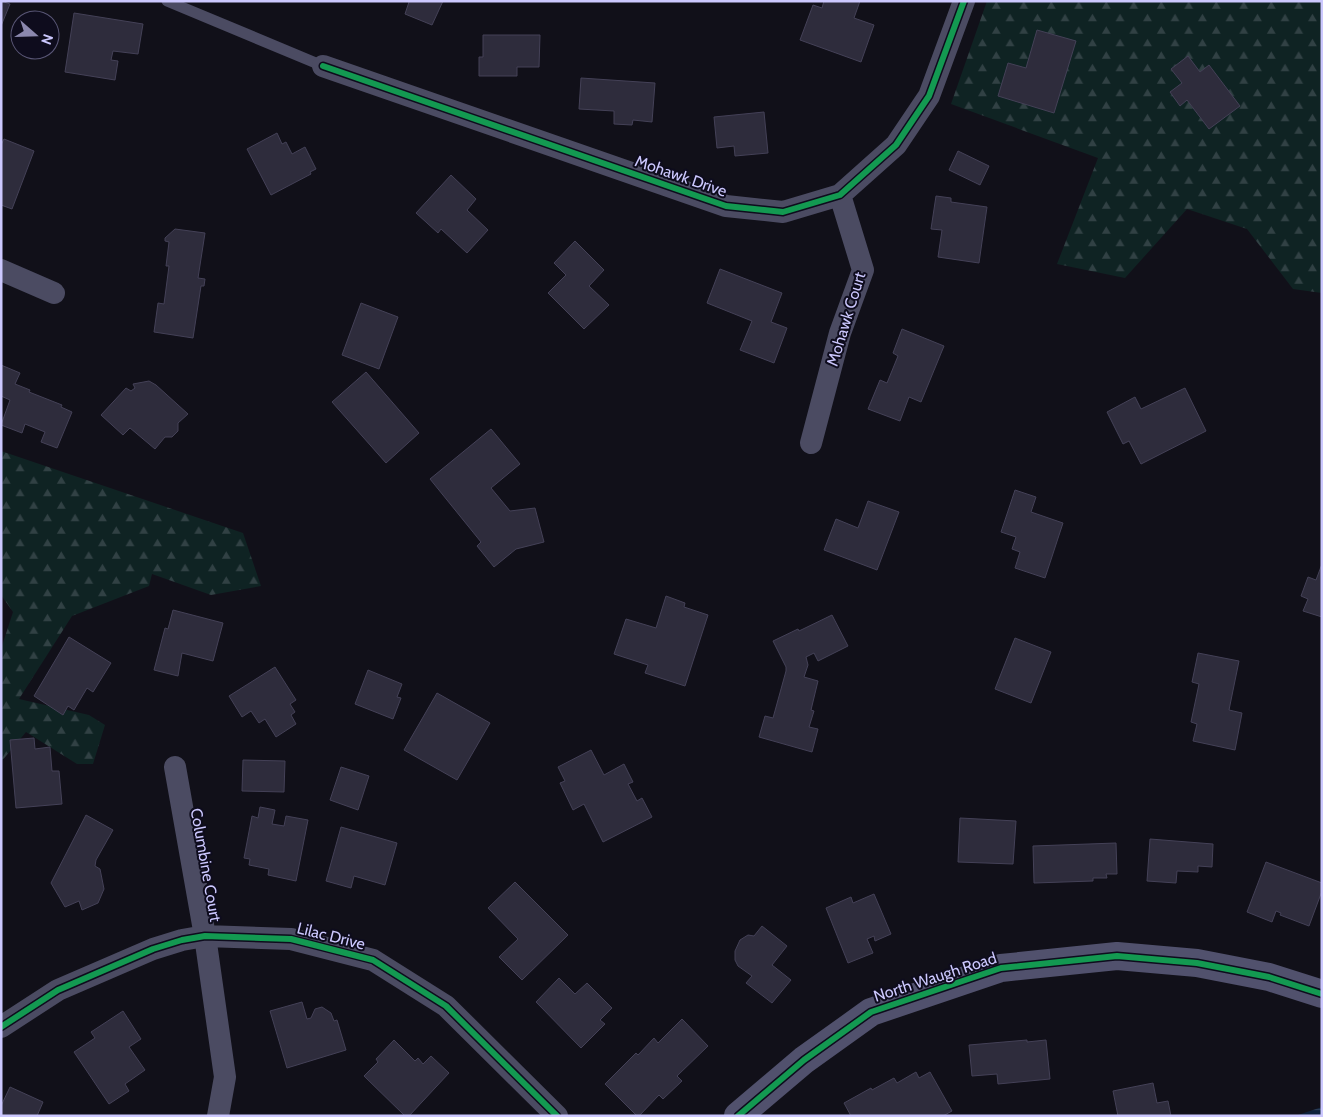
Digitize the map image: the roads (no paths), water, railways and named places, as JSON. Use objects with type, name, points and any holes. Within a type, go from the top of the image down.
[{"type":"street","name":"Mohawk Drive","points":[[323,66],[726,206],[783,212],[840,195],[896,145],[929,96],[964,1]]},
{"type":"street","name":"Mohawk Court","points":[[811,443],[840,333],[863,270],[840,195]]},
{"type":"street","points":[[1,270],[54,293]]},
{"type":"street","name":"Columbine Court","points":[[175,767],[205,936],[225,1077],[218,1116]]},
{"type":"street","name":"Lilac Drive","points":[[1,1027],[58,990],[153,949],[182,940],[205,936],[291,939],[373,960],[446,1006],[557,1116]]},
{"type":"street","name":"North Waugh Road","points":[[738,1116],[804,1060],[871,1012],[1001,968],[1117,956],[1197,963],[1269,977],[1322,994]]},
{"type":"lane","points":[[167,1],[323,66]]},
{"type":"water","points":[[1322,1107],[1322,1116],[1295,1116]]}]
